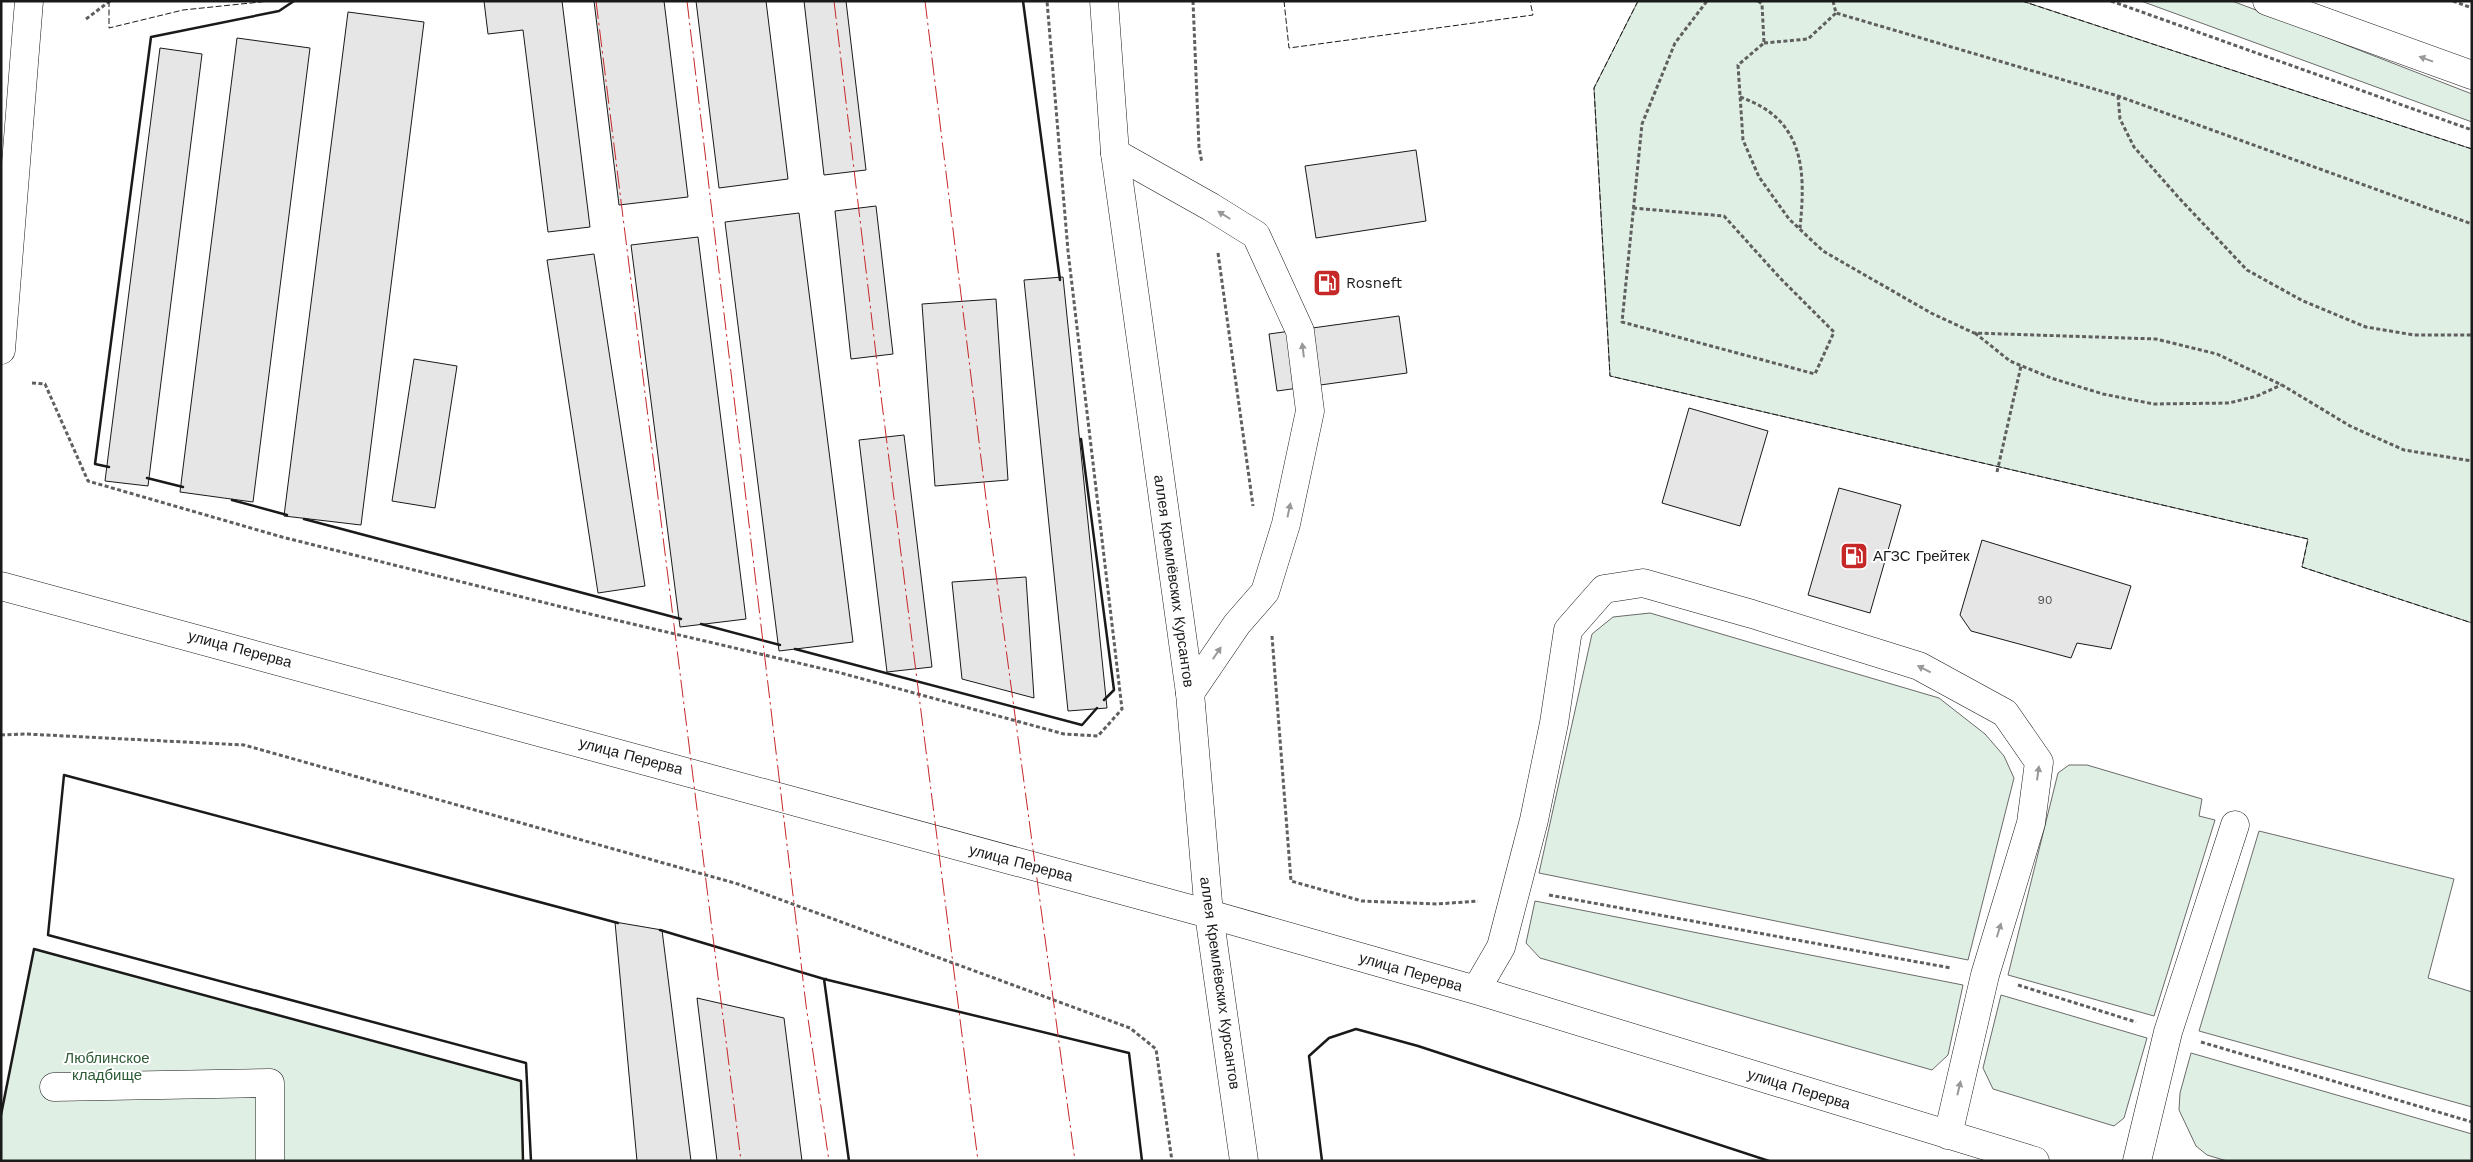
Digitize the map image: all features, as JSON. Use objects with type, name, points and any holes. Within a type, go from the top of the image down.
[{"type":"street","points":[[1,350],[29,1]]},
{"type":"street","name":"аллея Кремлёвских Курсантов","points":[[1104,1],[1115,153],[1190,693],[1209,914],[1244,1161]]},
{"type":"street","points":[[2267,1],[2472,75]]},
{"type":"street","points":[[1115,153],[1211,207],[1256,235],[1300,331],[1310,411],[1286,524],[1264,592],[1237,624],[1190,693]]},
{"type":"street","points":[[1476,990],[1480,987],[1501,947],[1516,889],[1536,810],[1554,723],[1568,630],[1604,590],[1643,583],[1752,614],[1919,666],[2005,713],[2039,762],[2031,823],[1986,975],[1948,1135]]},
{"type":"street","name":"улица Перерва","points":[[1,586],[1209,914],[1476,990],[2035,1161]]},
{"type":"street","points":[[2136,1161],[2168,1032],[2235,825]]},
{"type":"street","points":[[54,1087],[270,1082],[270,1161]]},
{"type":"path","points":[[86,18],[110,1]]},
{"type":"path","points":[[32,383],[45,384],[88,481],[282,537],[590,614],[841,673],[1064,734],[1098,736],[1122,709],[1068,251],[1047,1]]},
{"type":"path","points":[[1193,1],[1199,147],[1211,207],[1254,513]]},
{"type":"path","points":[[1633,208],[1724,216],[1780,278],[1834,332],[1815,374],[1622,322],[1633,208],[1642,124],[1675,43],[1707,1]]},
{"type":"path","points":[[1758,1],[1762,4],[1764,43]]},
{"type":"path","points":[[1833,1],[1836,13]]},
{"type":"path","points":[[2111,1],[2472,130]]},
{"type":"path","points":[[2453,1],[2472,8]]},
{"type":"path","points":[[1836,13],[1808,39],[1764,43],[1738,65],[1743,140],[1759,178],[1789,219],[1823,251],[1931,314],[1974,333],[2010,361],[2052,378],[2103,394],[2154,404],[2229,403],[2257,396],[2282,385]]},
{"type":"path","points":[[1836,13],[2118,96],[2472,224]]},
{"type":"path","points":[[1740,96],[1758,103],[1772,113],[1789,130],[1802,166],[1804,186],[1800,229]]},
{"type":"path","points":[[2118,96],[2120,119],[2134,147],[2179,198],[2248,270],[2303,301],[2366,327],[2414,335],[2472,335]]},
{"type":"path","points":[[1974,333],[2156,338],[2217,354],[2282,385],[2350,426],[2404,450],[2472,461]]},
{"type":"path","points":[[1997,472],[2021,366]]},
{"type":"path","points":[[1264,592],[1274,648],[1291,882],[1362,901],[1437,904],[1497,899],[1516,889],[1986,975],[2168,1032],[2472,1122]]},
{"type":"path","points":[[1,735],[26,734],[244,745],[738,884],[1130,1028],[1156,1049],[1172,1161]]},
{"type":"green space","points":[[1638,1],[2022,1],[2472,149],[2472,623],[2302,567],[2308,539],[1610,376],[1594,88]]},
{"type":"green space","points":[[2141,1],[2232,1],[2472,94],[2472,122]]},
{"type":"green space","points":[[1650,613],[1939,698],[1985,734],[2004,756],[2014,778],[1968,960],[1539,873],[1592,634],[1613,617]]},
{"type":"green space","points":[[2069,765],[2087,765],[2202,799],[2199,816],[2215,820],[2154,1016],[2008,975],[2058,773]]},
{"type":"green space","points":[[2259,831],[2454,879],[2428,978],[2472,992],[2472,1107],[2199,1031]]},
{"type":"green space","points":[[1535,901],[1963,985],[1948,1055],[1932,1070],[1540,958],[1526,943]]},
{"type":"green space","name":"Люблинское кладбище","points":[[34,949],[521,1081],[523,1161],[1,1161],[1,1115]]},
{"type":"green space","points":[[2001,995],[2147,1038],[2124,1118],[2114,1126],[1993,1089],[1983,1068]]},
{"type":"green space","points":[[2191,1053],[2472,1134],[2472,1161],[2227,1161],[2207,1155],[2196,1146],[2179,1110],[2180,1093]]},
{"type":"building","points":[[484,1],[562,1],[590,227],[548,232],[523,30],[488,34]]},
{"type":"building","points":[[594,1],[664,1],[688,197],[619,205]]},
{"type":"building","points":[[696,1],[766,1],[788,179],[719,188]]},
{"type":"building","points":[[804,1],[846,1],[866,170],[824,175]]},
{"type":"building","points":[[348,12],[424,22],[361,525],[284,516]]},
{"type":"building","points":[[237,38],[310,48],[253,502],[180,492]]},
{"type":"building","points":[[160,48],[202,54],[148,486],[105,481]]},
{"type":"building","points":[[1416,150],[1426,221],[1316,238],[1305,166]]},
{"type":"building","points":[[876,206],[893,354],[851,359],[835,211]]},
{"type":"building","points":[[799,213],[853,642],[779,651],[725,222]]},
{"type":"building","points":[[698,237],[746,619],[680,627],[631,245]]},
{"type":"building","points":[[594,254],[645,586],[598,593],[547,260]]},
{"type":"building","points":[[1063,277],[1107,708],[1068,711],[1024,280]]},
{"type":"building","points":[[996,299],[1008,480],[935,486],[922,304]]},
{"type":"building","points":[[1399,316],[1407,373],[1277,391],[1269,334]]},
{"type":"building","points":[[414,359],[457,366],[435,508],[392,501]]},
{"type":"building","points":[[1689,408],[1768,431],[1740,526],[1662,503]]},
{"type":"building","points":[[904,435],[932,667],[887,672],[859,440]]},
{"type":"building","points":[[1839,488],[1901,505],[1870,613],[1808,595]]},
{"type":"building","points":[[1982,540],[2131,586],[2111,649],[2077,643],[2071,658],[1971,631],[1960,615]]},
{"type":"building","points":[[1026,577],[1034,698],[962,679],[952,582]]},
{"type":"building","points":[[615,922],[662,930],[691,1161],[637,1161]]},
{"type":"building","points":[[697,998],[784,1018],[802,1161],[717,1161]]},
{"type":"fence","points":[[109,1],[109,28],[183,10],[270,1]]},
{"type":"fence","points":[[1284,1],[1289,48],[1533,15],[1530,1]]},
{"type":"fence","points":[[1638,1],[1594,88],[1610,376],[2308,539],[2302,567],[2472,623]]},
{"type":"fence","points":[[2022,1],[2472,149]]},
{"type":"wall","points":[[109,467],[95,464],[151,37],[279,11],[294,1]]},
{"type":"wall","points":[[1023,1],[1060,280]]},
{"type":"wall","points":[[1081,439],[1114,690],[1104,700]]},
{"type":"wall","points":[[147,478],[183,487]]},
{"type":"wall","points":[[232,500],[287,515]]},
{"type":"wall","points":[[304,519],[681,619]]},
{"type":"wall","points":[[701,624],[780,645]]},
{"type":"wall","points":[[795,649],[1082,725],[1097,708]]},
{"type":"wall","points":[[531,1161],[526,1063],[48,935],[64,775],[618,923]]},
{"type":"wall","points":[[660,930],[824,979],[1129,1053],[1142,1161]]},
{"type":"wall","points":[[1,1115],[34,949],[521,1081],[523,1161]]},
{"type":"wall","points":[[826,979],[824,979],[849,1161]]},
{"type":"wall","points":[[1322,1161],[1309,1056],[1329,1038],[1356,1029],[1418,1046],[1769,1161]]},
{"type":"power","points":[[596,1],[741,1161]]},
{"type":"power","points":[[687,1],[806,1005],[829,1161]]},
{"type":"power","points":[[834,1],[880,388],[978,1161]]},
{"type":"power","points":[[925,1],[988,515],[1075,1161]]},
{"type":"place","name":"Rosneft","points":[[1327,283]]},
{"type":"place","name":"АГЗС Грейтек","points":[[1854,556]]}]
